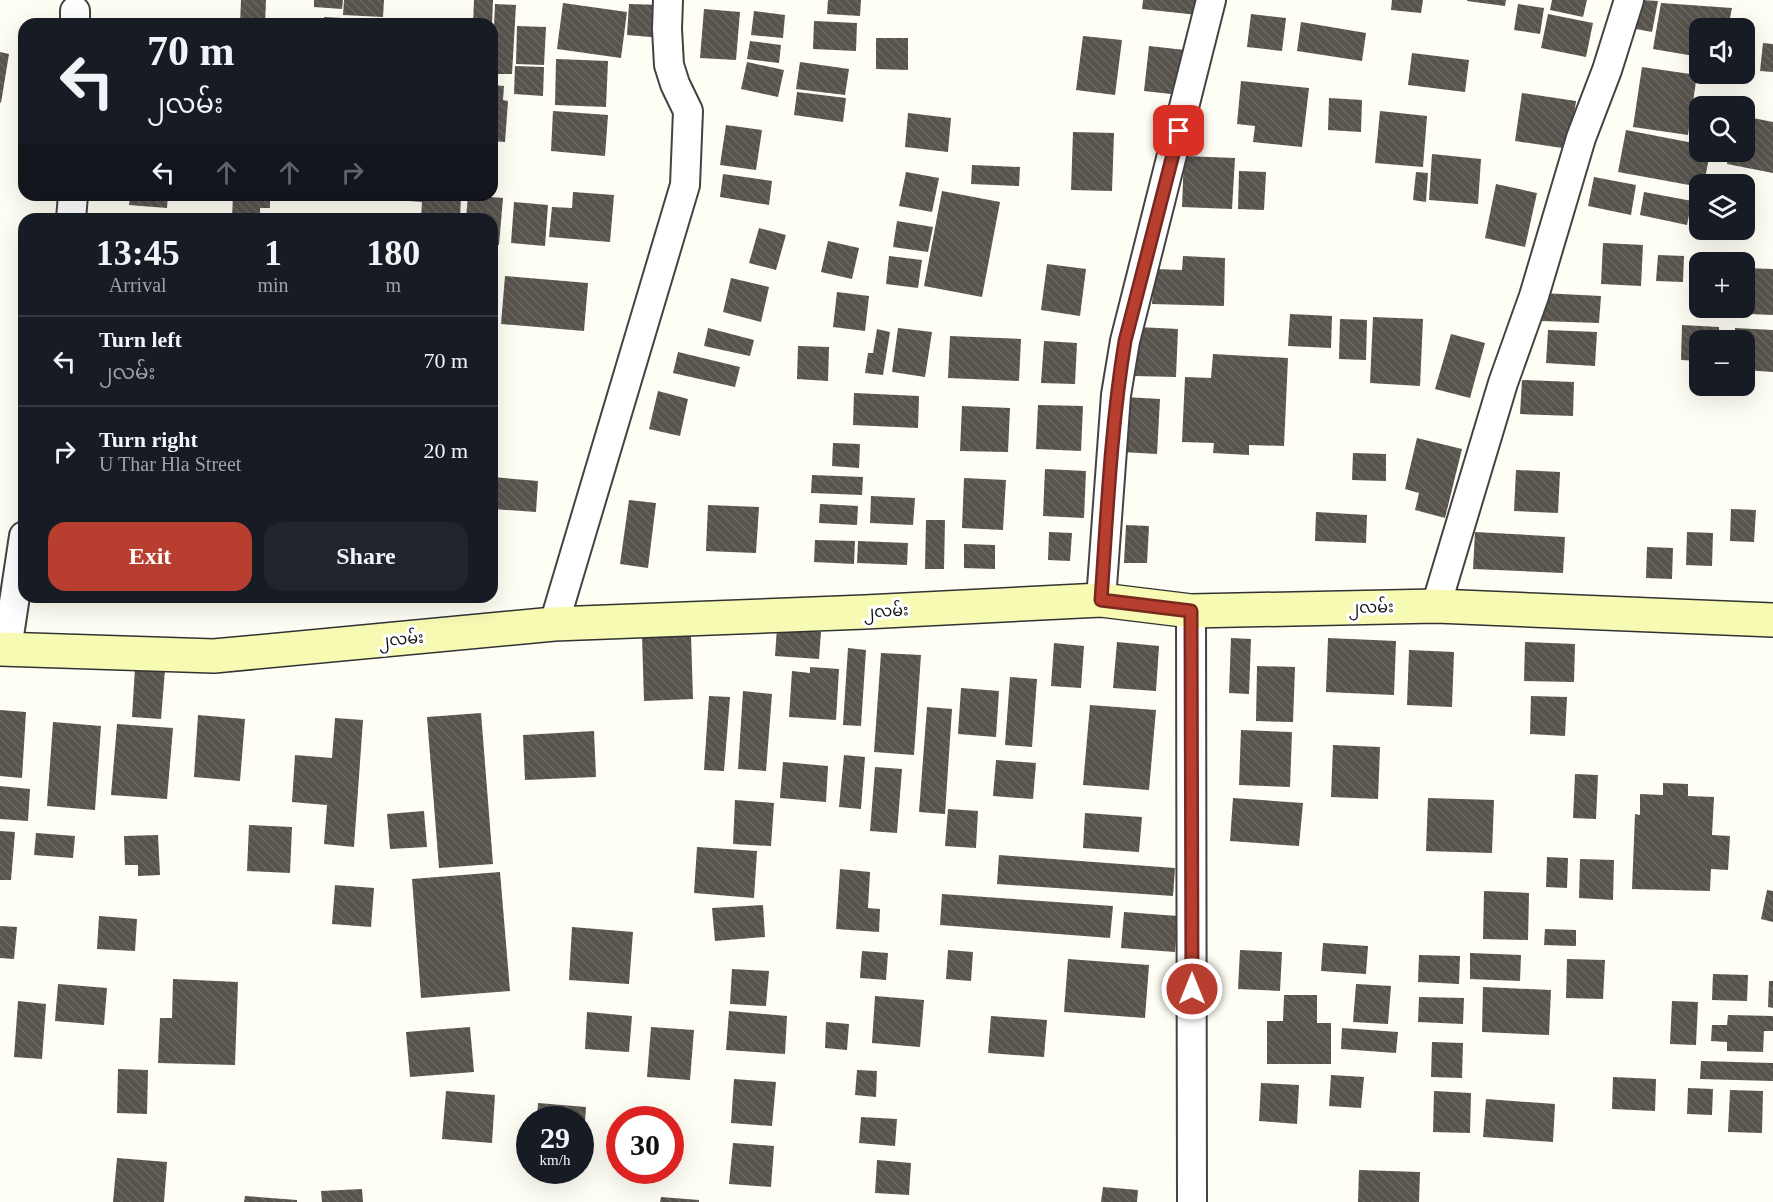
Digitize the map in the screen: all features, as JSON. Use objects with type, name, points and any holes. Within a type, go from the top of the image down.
[{"type":"street","points":[[555,624],[685,185],[688,111],[669,65],[668,0]]},
{"type":"street","points":[[1101,600],[1116,395],[1125,341],[1211,0]]},
{"type":"street","points":[[1436,606],[1503,383],[1534,296],[1581,138],[1607,69],[1629,0]]},
{"type":"street","points":[[3,649],[18,568]]},
{"type":"street","name":"၂လမ်း","points":[[3,649],[214,656],[555,624],[1101,600],[1191,611],[1436,606],[1773,621]]},
{"type":"street","points":[[1191,611],[1192,1202]]},
{"type":"building","points":[[241,0],[266,0],[265,18],[240,18]]},
{"type":"building","points":[[314,0],[343,0],[342,9],[314,7]]},
{"type":"building","points":[[344,0],[384,0],[383,17],[343,15]]},
{"type":"building","points":[[474,0],[493,0],[492,18],[473,18]]},
{"type":"building","points":[[828,0],[861,0],[860,16],[827,14]]},
{"type":"building","points":[[1143,0],[1209,0],[1207,16],[1142,9]]},
{"type":"building","points":[[1392,0],[1423,0],[1421,13],[1391,10]]},
{"type":"building","points":[[1467,0],[1506,0],[1505,6]]},
{"type":"building","points":[[1552,0],[1587,0],[1583,17],[1550,10]]},
{"type":"building","points":[[1642,0],[1658,1],[1652,32],[1636,29]]},
{"type":"building","points":[[563,3],[627,12],[621,58],[557,49]]},
{"type":"building","points":[[1661,3],[1732,8],[1730,18],[1689,18],[1689,55],[1653,49]]},
{"type":"building","points":[[495,4],[516,5],[512,74],[498,74],[498,18],[494,18]]},
{"type":"building","points":[[629,4],[664,5],[662,38],[627,35]]},
{"type":"building","points":[[1518,4],[1544,8],[1540,34],[1514,30]]},
{"type":"building","points":[[704,9],[740,12],[736,60],[700,58]]},
{"type":"building","points":[[754,11],[785,15],[783,38],[751,35]]},
{"type":"building","points":[[1251,14],[1286,18],[1282,51],[1247,47]]},
{"type":"building","points":[[1548,14],[1593,23],[1586,57],[1541,48]]},
{"type":"building","points":[[814,21],[857,23],[856,51],[813,49]]},
{"type":"building","points":[[1301,22],[1366,33],[1362,61],[1297,51]]},
{"type":"building","points":[[517,26],[546,27],[544,65],[516,64]]},
{"type":"building","points":[[1083,36],[1122,40],[1115,95],[1076,90]]},
{"type":"building","points":[[876,38],[908,38],[908,70],[876,69]]},
{"type":"building","points":[[750,41],[781,45],[779,63],[747,59]]},
{"type":"building","points":[[1763,43],[1773,44],[1773,72],[1760,71]]},
{"type":"building","points":[[1149,46],[1185,50],[1180,95],[1144,91]]},
{"type":"building","points":[[0,52],[9,54],[1,103],[0,102]]},
{"type":"building","points":[[1412,53],[1469,60],[1465,92],[1408,85]]},
{"type":"building","points":[[556,59],[608,61],[606,107],[555,105]]},
{"type":"building","points":[[747,62],[784,70],[778,97],[741,89]]},
{"type":"building","points":[[800,62],[849,69],[845,95],[796,89]]},
{"type":"building","points":[[515,66],[544,67],[543,96],[514,94]]},
{"type":"building","points":[[1642,67],[1689,74],[1689,84],[1696,84],[1694,96],[1689,96],[1688,135],[1633,127]]},
{"type":"building","points":[[1241,81],[1309,88],[1302,147],[1253,142],[1255,126],[1237,124]]},
{"type":"building","points":[[498,86],[504,86],[503,100],[508,101],[505,142],[498,141]]},
{"type":"building","points":[[797,92],[846,98],[843,122],[794,115]]},
{"type":"building","points":[[1522,93],[1576,101],[1569,149],[1515,141]]},
{"type":"building","points":[[1329,98],[1362,100],[1361,132],[1328,130]]},
{"type":"building","points":[[553,111],[608,115],[605,156],[551,151]]},
{"type":"building","points":[[1380,111],[1427,116],[1423,167],[1375,163]]},
{"type":"building","points":[[908,113],[951,118],[948,152],[905,147]]},
{"type":"building","points":[[1755,118],[1773,122],[1773,173],[1727,164],[1727,162],[1755,162]]},
{"type":"building","points":[[726,125],[762,130],[756,170],[720,165]]},
{"type":"building","points":[[1626,130],[1689,142],[1689,162],[1708,162],[1706,174],[1689,174],[1689,185],[1618,172]]},
{"type":"building","points":[[1073,132],[1114,133],[1112,191],[1071,190]]},
{"type":"building","points":[[1432,154],[1481,159],[1478,204],[1429,200]]},
{"type":"building","points":[[1184,156],[1235,158],[1232,209],[1182,207]]},
{"type":"building","points":[[972,165],[1020,167],[1019,186],[971,184]]},
{"type":"building","points":[[1239,171],[1266,172],[1264,210],[1238,209]]},
{"type":"building","points":[[906,172],[939,178],[932,212],[899,206]]},
{"type":"building","points":[[1416,172],[1428,173],[1426,202],[1413,200]]},
{"type":"building","points":[[723,174],[772,181],[769,205],[720,197]]},
{"type":"building","points":[[1594,177],[1636,185],[1631,215],[1588,206]]},
{"type":"building","points":[[1496,184],[1537,193],[1525,247],[1485,238]]},
{"type":"building","points":[[942,191],[1000,202],[982,297],[924,286]]},
{"type":"building","points":[[573,192],[614,195],[610,242],[549,237],[552,207],[572,208]]},
{"type":"building","points":[[1644,192],[1689,200],[1687,225],[1640,215]]},
{"type":"building","points":[[498,198],[503,198],[499,245],[498,213],[466,213],[468,201],[498,201]]},
{"type":"building","points":[[129,201],[168,201],[167,208],[129,205]]},
{"type":"building","points":[[233,201],[270,201],[270,208],[260,208],[260,213],[232,213]]},
{"type":"building","points":[[410,201],[461,201],[460,213],[421,213],[422,202]]},
{"type":"building","points":[[514,202],[548,205],[545,246],[511,243]]},
{"type":"building","points":[[897,221],[933,227],[928,252],[893,247]]},
{"type":"building","points":[[759,228],[786,235],[776,270],[749,263]]},
{"type":"building","points":[[828,241],[859,248],[852,279],[821,272]]},
{"type":"building","points":[[1603,243],[1643,245],[1641,286],[1601,284]]},
{"type":"building","points":[[1658,255],[1684,256],[1683,282],[1656,281]]},
{"type":"building","points":[[889,256],[922,260],[918,288],[886,284]]},
{"type":"building","points":[[1183,256],[1225,258],[1224,306],[1152,304],[1154,269],[1182,270]]},
{"type":"building","points":[[1047,264],[1086,269],[1080,316],[1041,310]]},
{"type":"building","points":[[1755,268],[1773,269],[1773,315],[1755,314]]},
{"type":"building","points":[[505,276],[588,283],[584,331],[501,324]]},
{"type":"building","points":[[731,278],[769,287],[761,322],[723,312]]},
{"type":"building","points":[[837,292],[869,296],[865,331],[833,327]]},
{"type":"building","points":[[1542,293],[1601,296],[1599,323],[1541,321]]},
{"type":"building","points":[[1290,314],[1332,316],[1331,348],[1288,346]]},
{"type":"building","points":[[1373,317],[1423,319],[1420,386],[1370,383]]},
{"type":"building","points":[[1340,319],[1367,320],[1366,360],[1339,359]]},
{"type":"building","points":[[1682,325],[1719,327],[1719,330],[1689,330],[1689,360],[1681,360]]},
{"type":"building","points":[[1138,327],[1178,329],[1176,377],[1135,376]]},
{"type":"building","points":[[708,328],[754,340],[750,356],[704,346]]},
{"type":"building","points":[[898,328],[932,332],[925,377],[892,372]]},
{"type":"building","points":[[1735,328],[1773,330],[1773,372],[1755,371],[1755,330],[1735,330]]},
{"type":"building","points":[[877,329],[890,332],[883,375],[865,373],[868,353],[873,353]]},
{"type":"building","points":[[1548,330],[1597,332],[1595,366],[1546,363]]},
{"type":"building","points":[[1451,334],[1485,343],[1470,398],[1435,389]]},
{"type":"building","points":[[950,336],[1021,339],[1019,381],[948,378]]},
{"type":"building","points":[[1044,341],[1077,343],[1075,384],[1041,383]]},
{"type":"building","points":[[798,346],[829,347],[828,381],[797,379]]},
{"type":"building","points":[[678,352],[740,367],[735,387],[673,373]]},
{"type":"building","points":[[1213,354],[1288,358],[1284,446],[1249,445],[1249,455],[1213,453],[1214,443],[1182,442],[1185,377],[1211,378]]},
{"type":"building","points":[[1522,380],[1574,382],[1573,416],[1520,414]]},
{"type":"building","points":[[658,391],[688,399],[680,436],[649,429]]},
{"type":"building","points":[[854,393],[919,396],[918,428],[853,425]]},
{"type":"building","points":[[1125,397],[1160,399],[1157,454],[1123,452]]},
{"type":"building","points":[[1038,405],[1083,406],[1081,451],[1036,449]]},
{"type":"building","points":[[962,406],[1010,408],[1008,452],[960,451]]},
{"type":"building","points":[[1417,438],[1462,449],[1445,518],[1415,510],[1419,493],[1405,489]]},
{"type":"building","points":[[833,443],[860,444],[859,468],[832,466]]},
{"type":"building","points":[[1353,453],[1386,454],[1386,481],[1352,480]]},
{"type":"building","points":[[1045,469],[1086,471],[1084,518],[1043,516]]},
{"type":"building","points":[[1516,470],[1560,472],[1558,513],[1514,511]]},
{"type":"building","points":[[812,475],[863,477],[862,495],[811,493]]},
{"type":"building","points":[[498,478],[538,481],[536,512],[498,509]]},
{"type":"building","points":[[964,478],[1006,480],[1003,530],[962,528]]},
{"type":"building","points":[[871,496],[915,498],[913,525],[870,523]]},
{"type":"building","points":[[629,500],[656,503],[648,568],[620,564]]},
{"type":"building","points":[[820,504],[858,506],[857,525],[819,523]]},
{"type":"building","points":[[708,505],[759,507],[756,553],[706,551]]},
{"type":"building","points":[[1731,509],[1756,510],[1754,542],[1730,541]]},
{"type":"building","points":[[1316,512],[1367,515],[1366,543],[1315,541]]},
{"type":"building","points":[[926,520],[945,520],[944,569],[925,569]]},
{"type":"building","points":[[1126,525],[1149,526],[1147,563],[1124,563]]},
{"type":"building","points":[[1049,532],[1072,533],[1070,561],[1048,560]]},
{"type":"building","points":[[1475,532],[1565,537],[1563,573],[1473,569]]},
{"type":"building","points":[[1687,532],[1713,533],[1712,566],[1686,565]]},
{"type":"building","points":[[815,540],[855,541],[854,564],[814,562]]},
{"type":"building","points":[[858,541],[908,543],[907,565],[857,563]]},
{"type":"building","points":[[964,544],[995,545],[995,569],[964,568]]},
{"type":"building","points":[[1647,547],[1673,548],[1672,579],[1646,578]]},
{"type":"building","points":[[777,628],[821,632],[819,659],[775,656]]},
{"type":"building","points":[[691,635],[693,699],[644,701],[642,636]]},
{"type":"building","points":[[1231,638],[1251,639],[1249,694],[1229,693]]},
{"type":"building","points":[[1328,638],[1396,641],[1394,695],[1326,692]]},
{"type":"building","points":[[1117,642],[1159,646],[1156,691],[1113,688]]},
{"type":"building","points":[[1525,642],[1575,644],[1574,682],[1524,681]]},
{"type":"building","points":[[1054,643],[1084,646],[1081,688],[1051,686]]},
{"type":"building","points":[[848,648],[866,650],[861,726],[843,725]]},
{"type":"building","points":[[1409,650],[1454,652],[1452,707],[1407,705]]},
{"type":"building","points":[[881,653],[921,655],[914,755],[874,752]]},
{"type":"building","points":[[1257,666],[1295,667],[1293,722],[1256,721]]},
{"type":"building","points":[[810,667],[839,669],[836,720],[789,717],[792,671],[810,673]]},
{"type":"building","points":[[135,668],[165,670],[161,719],[132,717]]},
{"type":"building","points":[[1010,677],[1037,679],[1032,747],[1005,745]]},
{"type":"building","points":[[961,688],[999,691],[996,737],[958,734]]},
{"type":"building","points":[[743,691],[772,694],[766,771],[738,769]]},
{"type":"building","points":[[709,696],[730,697],[724,771],[704,770]]},
{"type":"building","points":[[1531,696],[1567,697],[1565,736],[1530,734]]},
{"type":"building","points":[[1090,705],[1156,710],[1149,790],[1083,785]]},
{"type":"building","points":[[927,707],[952,709],[945,814],[919,812]]},
{"type":"building","points":[[0,710],[26,712],[22,778],[0,776]]},
{"type":"building","points":[[481,713],[493,864],[439,868],[427,717]]},
{"type":"building","points":[[198,715],[245,719],[240,781],[194,777]]},
{"type":"building","points":[[335,718],[363,720],[354,847],[324,844],[327,805],[292,802],[295,755],[332,758]]},
{"type":"building","points":[[53,722],[101,726],[95,810],[47,806]]},
{"type":"building","points":[[117,724],[173,728],[167,799],[111,795]]},
{"type":"building","points":[[1241,730],[1292,732],[1290,787],[1239,785]]},
{"type":"building","points":[[594,731],[596,777],[525,780],[523,735]]},
{"type":"building","points":[[1333,745],[1380,747],[1378,799],[1331,797]]},
{"type":"building","points":[[844,755],[865,757],[861,809],[839,807]]},
{"type":"building","points":[[996,760],[1036,763],[1033,799],[993,796]]},
{"type":"building","points":[[783,762],[828,766],[826,802],[780,798]]},
{"type":"building","points":[[875,767],[902,769],[897,833],[870,831]]},
{"type":"building","points":[[1575,774],[1598,775],[1596,819],[1573,818]]},
{"type":"building","points":[[1663,783],[1688,784],[1688,796],[1714,797],[1712,835],[1730,836],[1728,870],[1711,869],[1710,891],[1632,889],[1635,814],[1640,815],[1640,794],[1663,795]]},
{"type":"building","points":[[0,786],[30,789],[28,821],[0,819]]},
{"type":"building","points":[[1233,798],[1303,803],[1299,846],[1230,841]]},
{"type":"building","points":[[1428,798],[1494,800],[1492,853],[1426,851]]},
{"type":"building","points":[[735,800],[774,803],[771,846],[733,844]]},
{"type":"building","points":[[948,809],[978,811],[976,848],[945,846]]},
{"type":"building","points":[[424,811],[427,847],[390,849],[387,814]]},
{"type":"building","points":[[1085,813],[1142,817],[1139,852],[1083,848]]},
{"type":"building","points":[[249,825],[292,827],[290,873],[247,871]]},
{"type":"building","points":[[0,831],[15,832],[11,880],[0,880]]},
{"type":"building","points":[[36,833],[75,836],[73,858],[34,855]]},
{"type":"building","points":[[158,835],[160,875],[138,876],[138,865],[125,865],[124,836]]},
{"type":"building","points":[[697,847],[757,851],[754,898],[694,893]]},
{"type":"building","points":[[999,855],[1175,868],[1173,896],[997,884]]},
{"type":"building","points":[[1547,857],[1568,858],[1567,888],[1546,887]]},
{"type":"building","points":[[1580,859],[1614,860],[1613,900],[1579,898]]},
{"type":"building","points":[[840,869],[870,872],[868,908],[880,909],[879,932],[836,929]]},
{"type":"building","points":[[500,872],[510,991],[421,998],[412,879]]},
{"type":"building","points":[[335,885],[374,888],[371,927],[332,924]]},
{"type":"building","points":[[1767,890],[1773,891],[1773,922],[1761,919]]},
{"type":"building","points":[[1484,891],[1529,893],[1528,940],[1483,939]]},
{"type":"building","points":[[942,894],[1113,906],[1110,938],[940,925]]},
{"type":"building","points":[[763,905],[765,937],[715,941],[712,908]]},
{"type":"building","points":[[1124,912],[1178,916],[1175,952],[1121,948]]},
{"type":"building","points":[[99,916],[137,919],[135,951],[97,949]]},
{"type":"building","points":[[0,926],[17,927],[14,959],[0,958]]},
{"type":"building","points":[[572,927],[633,932],[629,984],[569,980]]},
{"type":"building","points":[[1545,929],[1576,930],[1576,946],[1544,945]]},
{"type":"building","points":[[1323,943],[1368,946],[1366,974],[1321,971]]},
{"type":"building","points":[[948,950],[973,952],[971,981],[946,979]]},
{"type":"building","points":[[1240,950],[1282,952],[1280,991],[1238,989]]},
{"type":"building","points":[[862,951],[888,953],[886,980],[860,978]]},
{"type":"building","points":[[1470,953],[1521,955],[1520,981],[1470,979]]},
{"type":"building","points":[[1419,955],[1460,956],[1459,984],[1418,982]]},
{"type":"building","points":[[1068,959],[1149,965],[1145,1018],[1064,1012]]},
{"type":"building","points":[[1567,959],[1605,960],[1603,999],[1566,998]]},
{"type":"building","points":[[732,969],[769,971],[766,1006],[730,1004]]},
{"type":"building","points":[[1713,974],[1748,975],[1747,1001],[1712,1000]]},
{"type":"building","points":[[173,979],[238,982],[235,1065],[158,1063],[160,1018],[172,1018]]},
{"type":"building","points":[[1769,981],[1773,981],[1773,1008],[1768,1007]]},
{"type":"building","points":[[58,984],[107,988],[104,1025],[55,1021]]},
{"type":"building","points":[[1356,984],[1391,986],[1388,1024],[1353,1022]]},
{"type":"building","points":[[1483,987],[1551,990],[1549,1035],[1482,1032]]},
{"type":"building","points":[[1284,995],[1317,995],[1317,1023],[1331,1023],[1331,1064],[1267,1064],[1267,1021],[1283,1021]]},
{"type":"building","points":[[875,996],[924,1000],[920,1047],[872,1043]]},
{"type":"building","points":[[1419,997],[1464,998],[1463,1024],[1418,1022]]},
{"type":"building","points":[[18,1001],[46,1004],[42,1059],[14,1057]]},
{"type":"building","points":[[1672,1001],[1698,1002],[1696,1045],[1670,1044]]},
{"type":"building","points":[[729,1011],[787,1016],[785,1054],[726,1050]]},
{"type":"building","points":[[587,1012],[632,1016],[629,1052],[585,1049]]},
{"type":"building","points":[[1728,1015],[1773,1016],[1773,1031],[1764,1031],[1763,1052],[1727,1051],[1727,1042],[1711,1041],[1712,1025],[1727,1025]]},
{"type":"building","points":[[991,1016],[1047,1020],[1044,1057],[988,1053]]},
{"type":"building","points":[[826,1022],[849,1024],[847,1050],[825,1048]]},
{"type":"building","points":[[470,1027],[474,1072],[410,1077],[406,1032]]},
{"type":"building","points":[[651,1027],[694,1030],[690,1080],[647,1077]]},
{"type":"building","points":[[1342,1028],[1398,1032],[1396,1053],[1341,1049]]},
{"type":"building","points":[[1432,1042],[1463,1043],[1462,1078],[1431,1077]]},
{"type":"building","points":[[1701,1061],[1773,1063],[1773,1081],[1700,1079]]},
{"type":"building","points":[[118,1069],[148,1070],[147,1114],[117,1113]]},
{"type":"building","points":[[857,1070],[877,1071],[876,1097],[855,1095]]},
{"type":"building","points":[[1331,1075],[1364,1077],[1361,1108],[1329,1106]]},
{"type":"building","points":[[1613,1077],[1656,1079],[1655,1111],[1612,1109]]},
{"type":"building","points":[[734,1079],[776,1082],[772,1126],[731,1123]]},
{"type":"building","points":[[1261,1083],[1299,1085],[1297,1124],[1259,1121]]},
{"type":"building","points":[[1688,1088],[1713,1089],[1712,1115],[1687,1114]]},
{"type":"building","points":[[1730,1090],[1763,1091],[1762,1133],[1728,1132]]},
{"type":"building","points":[[446,1091],[495,1095],[492,1143],[442,1139]]},
{"type":"building","points":[[1434,1091],[1471,1093],[1470,1133],[1433,1132]]},
{"type":"building","points":[[1486,1099],[1555,1104],[1553,1142],[1483,1137]]},
{"type":"building","points":[[538,1103],[574,1106],[538,1106]]},
{"type":"building","points":[[861,1117],[897,1119],[895,1146],[859,1143]]},
{"type":"building","points":[[733,1143],[774,1146],[771,1187],[729,1184]]},
{"type":"building","points":[[117,1158],[167,1162],[164,1202],[113,1202]]},
{"type":"building","points":[[877,1160],[911,1163],[909,1195],[875,1193]]},
{"type":"building","points":[[1359,1170],[1420,1172],[1419,1202],[1358,1202]]},
{"type":"building","points":[[1103,1187],[1138,1190],[1137,1202],[1101,1202]]},
{"type":"building","points":[[362,1189],[363,1202],[322,1202],[321,1191]]},
{"type":"building","points":[[245,1196],[297,1200],[297,1202],[244,1202]]},
{"type":"building","points":[[661,1197],[699,1200],[699,1202],[660,1202]]},
{"type":"route","points":[[1179,131],[1125,341],[1116,395],[1101,600],[1191,611],[1192,989]]}]
